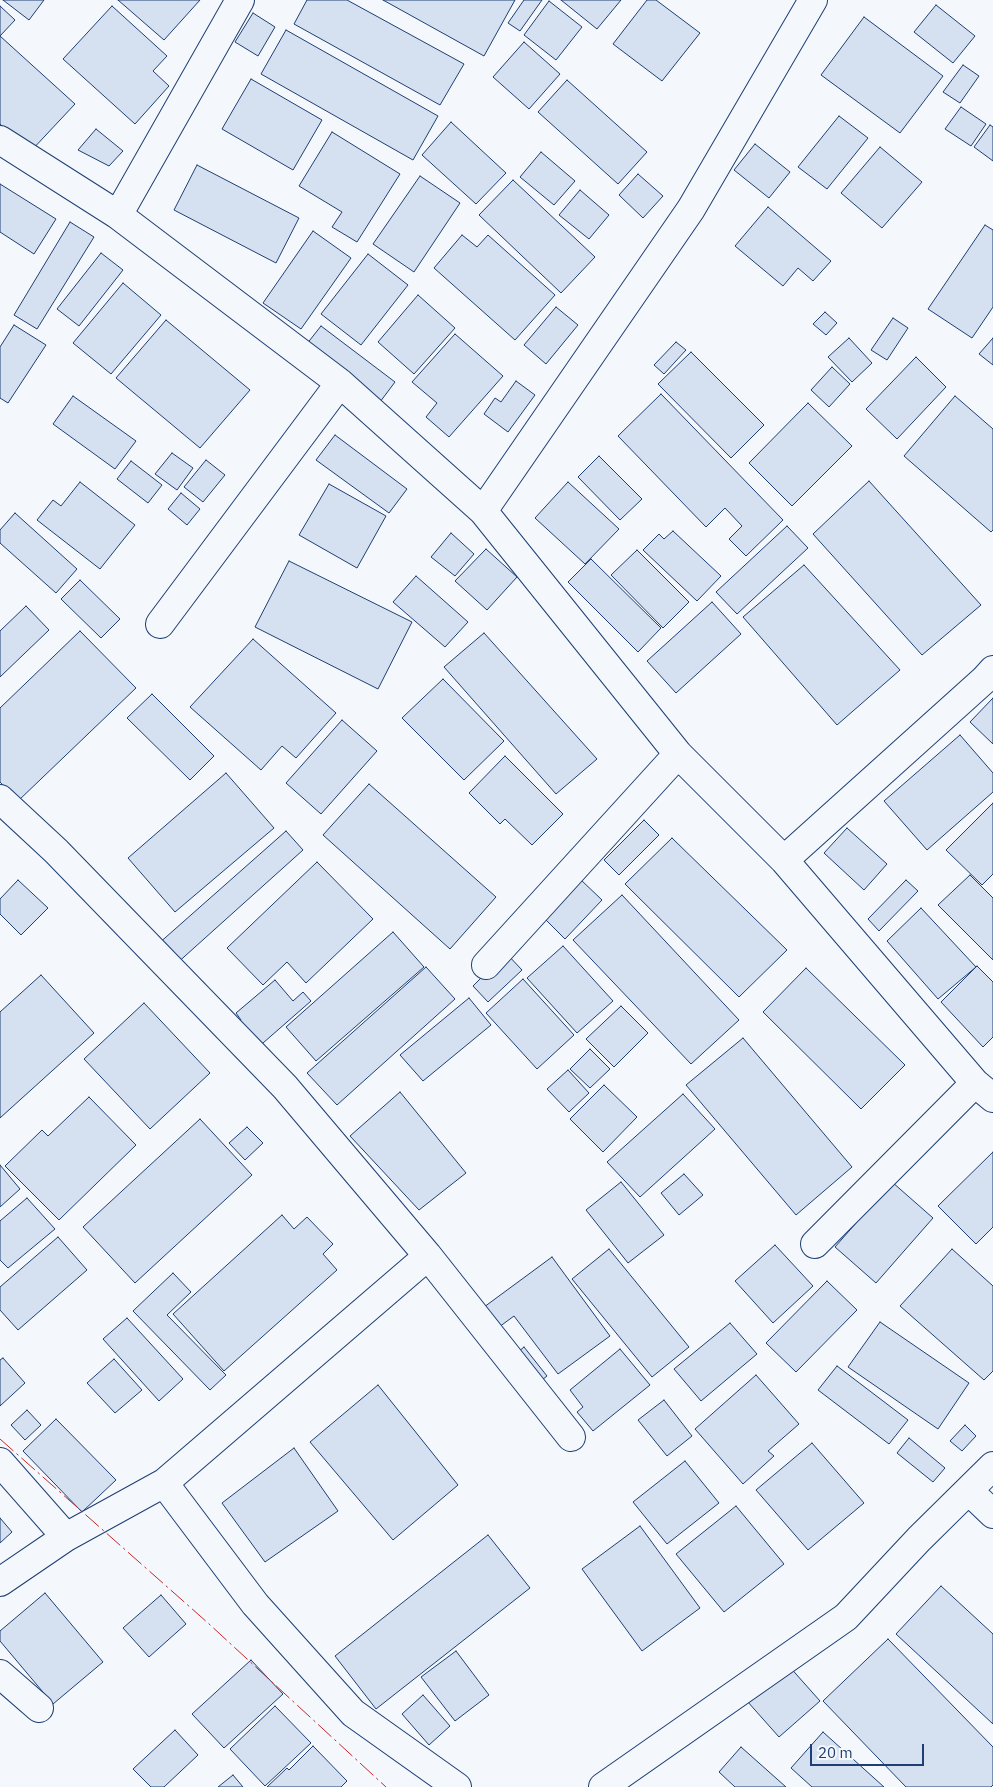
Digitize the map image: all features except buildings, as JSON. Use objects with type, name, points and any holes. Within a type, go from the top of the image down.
[{"type":"street","points":[[118,215],[240,0]]},
{"type":"street","points":[[483,511],[691,209],[813,0]]},
{"type":"street","points":[[0,140],[118,215],[340,383],[483,511],[678,754],[784,860],[984,1091],[815,1244]]},
{"type":"street","points":[[160,624],[340,383]]},
{"type":"street","points":[[784,860],[977,687],[993,670]]},
{"type":"street","points":[[486,965],[678,754]]},
{"type":"street","points":[[0,799],[56,851],[285,1087],[428,1256],[571,1438]]},
{"type":"street","points":[[0,1582],[66,1537],[164,1483],[428,1256]]},
{"type":"street","points":[[0,1462],[66,1537]]},
{"type":"street","points":[[615,1784],[846,1617],[919,1539],[993,1466]]},
{"type":"street","points":[[164,1483],[255,1604],[353,1713],[457,1787]]},
{"type":"street","points":[[969,1491],[993,1514]]},
{"type":"street","points":[[0,1674],[39,1708]]},
{"type":"power","points":[[0,1439],[208,1623],[386,1787]]}]
